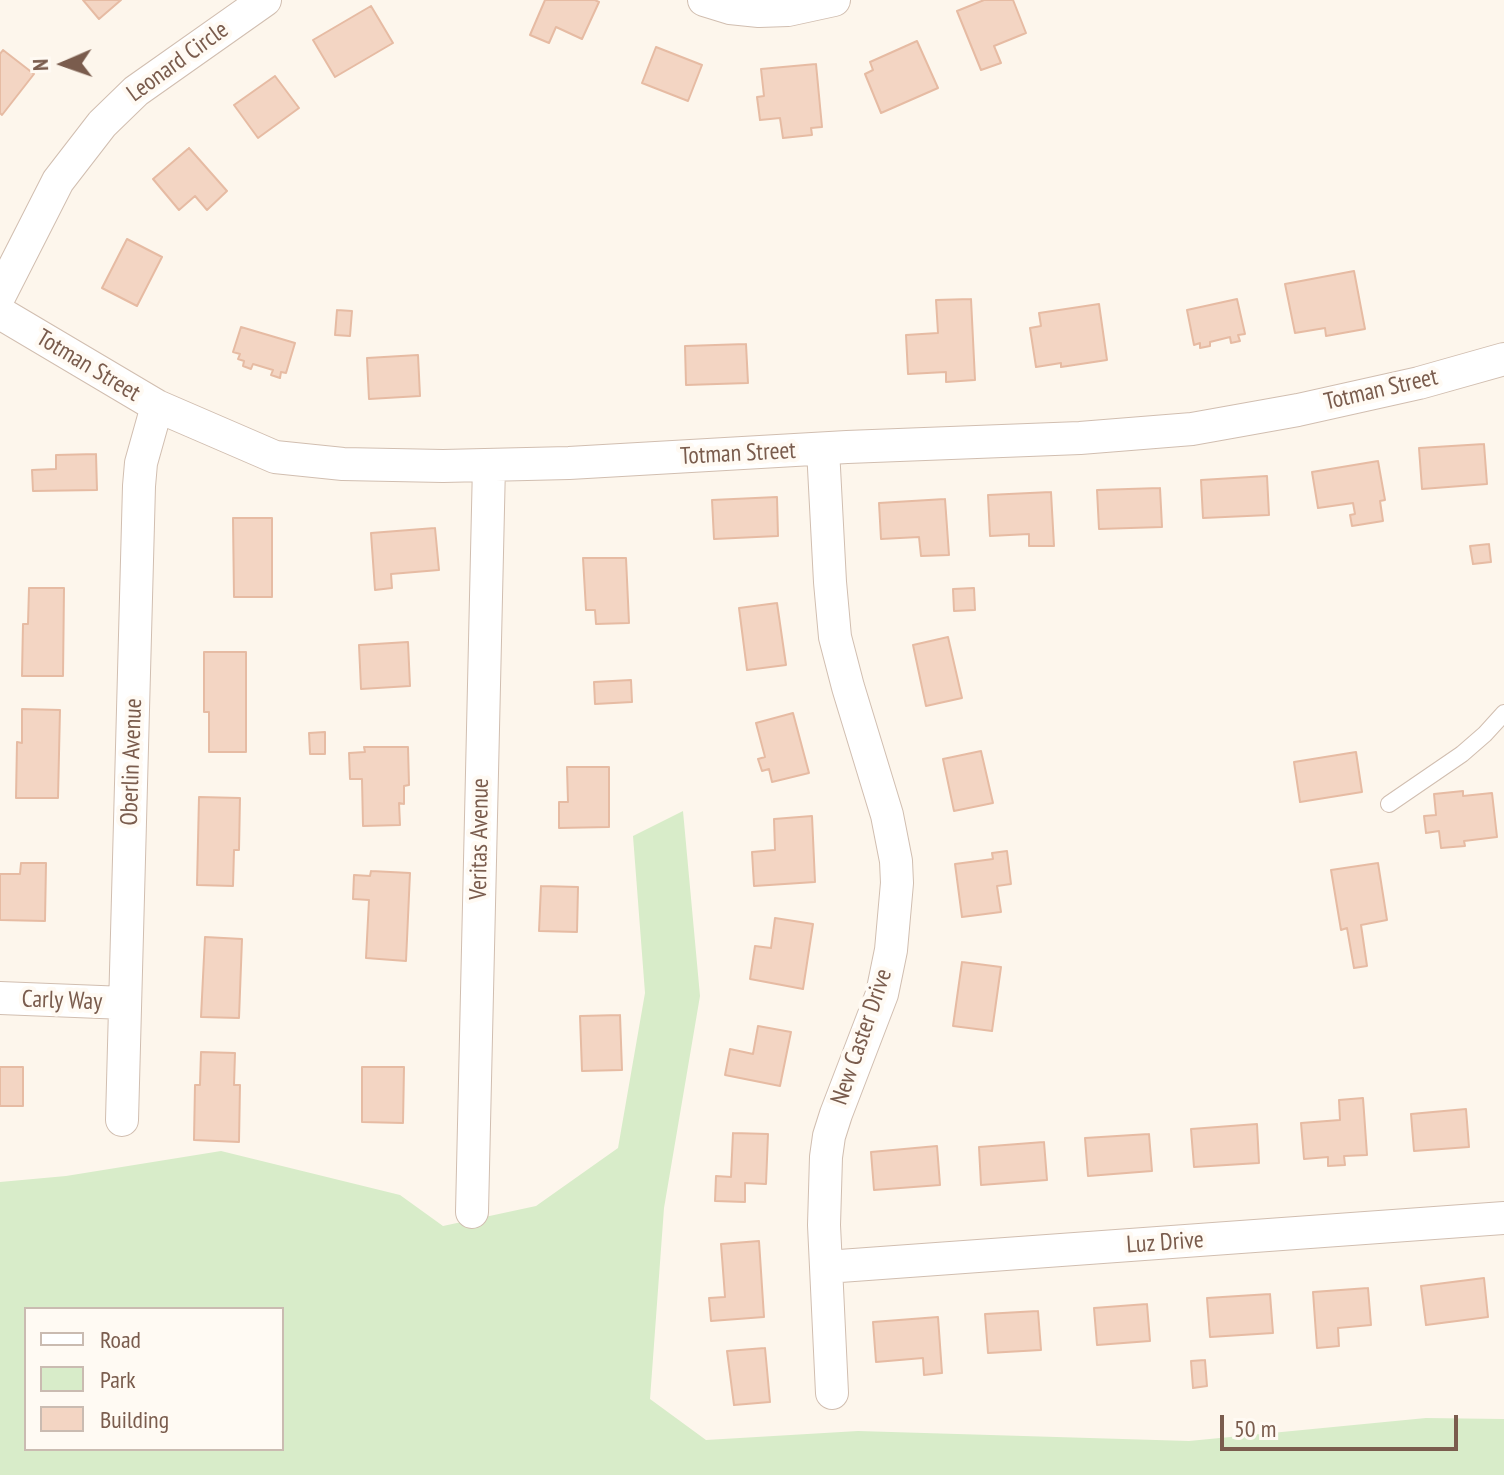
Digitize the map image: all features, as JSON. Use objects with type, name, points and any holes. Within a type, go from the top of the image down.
[{"type":"street","name":"Leonard Circle","points":[[0,295],[58,181],[102,124],[136,91],[265,0]]},
{"type":"street","points":[[704,0],[730,8],[759,11],[788,10],[834,0]]},
{"type":"street","name":"Totman Street","points":[[0,313],[157,406],[275,457],[343,464],[443,466],[569,463],[1080,438],[1192,429],[1298,410],[1419,383],[1504,359]]},
{"type":"street","name":"Oberlin Avenue","points":[[122,1120],[140,474],[146,440],[157,406]]},
{"type":"street","name":"New Caster Drive","points":[[823,449],[835,637],[887,815],[897,883],[891,950],[882,994],[829,1136],[824,1181],[832,1393]]},
{"type":"street","name":"Veritas Avenue","points":[[472,1212],[489,465]]},
{"type":"street","name":"Carly Way","points":[[0,998],[125,1003]]},
{"type":"street","name":"Luz Drive","points":[[826,1267],[1504,1218]]},
{"type":"lane","points":[[1389,804],[1462,754],[1504,713]]},
{"type":"green space","points":[[683,811],[700,996],[664,1208],[650,1399],[706,1440],[858,1431],[1189,1441],[1426,1418],[1504,1419],[1504,1475],[0,1475],[0,1182],[66,1176],[221,1151],[400,1195],[443,1226],[536,1206],[618,1148],[645,993],[633,836]]},
{"type":"building","points":[[83,0],[121,0],[99,19]]},
{"type":"building","points":[[545,0],[599,2],[582,39],[556,27],[549,43],[530,35]]},
{"type":"building","points":[[984,0],[1013,0],[1026,33],[994,46],[1001,63],[981,70],[957,11]]},
{"type":"building","points":[[371,6],[393,43],[335,77],[313,40]]},
{"type":"building","points":[[917,41],[938,88],[881,113],[865,74],[873,70],[870,62]]},
{"type":"building","points":[[656,47],[702,65],[688,101],[642,83]]},
{"type":"building","points":[[3,50],[34,74],[2,115],[0,54]]},
{"type":"building","points":[[816,64],[822,127],[811,128],[812,135],[783,138],[780,118],[760,120],[757,97],[764,96],[761,69]]},
{"type":"building","points":[[275,76],[299,108],[258,138],[234,105]]},
{"type":"building","points":[[189,148],[227,191],[207,210],[195,196],[179,210],[153,179]]},
{"type":"building","points":[[127,239],[162,257],[137,306],[102,288]]},
{"type":"building","points":[[1354,271],[1365,329],[1326,336],[1325,328],[1295,333],[1285,284]]},
{"type":"building","points":[[971,299],[975,380],[946,382],[946,372],[908,374],[906,335],[938,333],[936,300]]},
{"type":"building","points":[[1237,299],[1245,334],[1238,335],[1240,341],[1231,343],[1230,337],[1210,342],[1210,346],[1200,348],[1200,343],[1194,345],[1187,310]]},
{"type":"building","points":[[1099,304],[1107,360],[1061,367],[1061,363],[1036,367],[1030,328],[1041,326],[1039,313]]},
{"type":"building","points":[[337,310],[352,311],[350,336],[335,335]]},
{"type":"building","points":[[241,327],[295,343],[286,373],[281,372],[280,378],[271,375],[273,370],[253,364],[251,369],[243,366],[244,361],[238,359],[240,354],[233,352]]},
{"type":"building","points":[[746,344],[748,383],[686,385],[685,346]]},
{"type":"building","points":[[418,355],[420,396],[369,399],[367,358]]},
{"type":"building","points":[[1484,444],[1487,484],[1422,489],[1419,448]]},
{"type":"building","points":[[96,454],[97,490],[33,491],[32,470],[56,469],[56,455]]},
{"type":"building","points":[[1378,461],[1385,500],[1380,501],[1383,521],[1352,526],[1350,515],[1355,514],[1353,503],[1318,508],[1312,472]]},
{"type":"building","points":[[1267,476],[1269,515],[1203,518],[1201,480]]},
{"type":"building","points":[[1160,488],[1162,527],[1099,529],[1097,490]]},
{"type":"building","points":[[1051,492],[1054,546],[1029,546],[1029,534],[990,536],[988,495]]},
{"type":"building","points":[[777,497],[778,536],[714,539],[712,500]]},
{"type":"building","points":[[945,499],[949,555],[921,556],[919,537],[881,539],[879,503]]},
{"type":"building","points":[[233,518],[272,518],[272,597],[234,597]]},
{"type":"building","points":[[435,528],[439,570],[391,574],[392,588],[375,590],[371,533]]},
{"type":"building","points":[[1489,544],[1491,562],[1473,564],[1470,546]]},
{"type":"building","points":[[583,558],[626,558],[629,623],[596,624],[595,610],[586,610]]},
{"type":"building","points":[[29,588],[64,588],[63,676],[22,676],[23,624],[28,624]]},
{"type":"building","points":[[974,588],[975,610],[954,611],[953,589]]},
{"type":"building","points":[[777,603],[786,665],[747,670],[739,608]]},
{"type":"building","points":[[948,637],[962,698],[926,706],[913,645]]},
{"type":"building","points":[[408,642],[410,686],[361,689],[359,645]]},
{"type":"building","points":[[204,652],[246,652],[246,752],[209,752],[209,712],[204,712]]},
{"type":"building","points":[[631,680],[632,702],[595,704],[594,682]]},
{"type":"building","points":[[22,709],[60,710],[58,798],[16,798],[17,742],[22,743]]},
{"type":"building","points":[[793,713],[809,773],[772,782],[769,769],[762,771],[758,759],[765,757],[756,723]]},
{"type":"building","points":[[325,732],[325,754],[310,754],[309,733]]},
{"type":"building","points":[[364,747],[408,747],[409,785],[404,786],[404,804],[399,803],[400,825],[363,826],[362,779],[350,779],[349,753],[365,752]]},
{"type":"building","points":[[981,751],[993,803],[954,811],[943,759]]},
{"type":"building","points":[[1356,752],[1362,792],[1300,802],[1294,762]]},
{"type":"building","points":[[567,767],[609,767],[609,827],[559,828],[559,802],[568,802]]},
{"type":"building","points":[[1463,791],[1463,796],[1492,793],[1497,837],[1464,841],[1465,846],[1441,848],[1439,831],[1426,833],[1424,816],[1436,815],[1434,794]]},
{"type":"building","points":[[199,797],[240,798],[239,850],[234,850],[233,886],[197,885]]},
{"type":"building","points":[[812,816],[815,882],[754,886],[752,852],[775,850],[774,819]]},
{"type":"building","points":[[1007,851],[1011,884],[997,886],[1001,912],[962,917],[955,864],[993,859],[992,853]]},
{"type":"building","points":[[21,863],[46,863],[45,921],[0,920],[0,874],[20,874]]},
{"type":"building","points":[[1378,863],[1387,920],[1361,925],[1367,966],[1354,968],[1347,928],[1341,930],[1331,870]]},
{"type":"building","points":[[371,871],[410,873],[406,961],[366,958],[369,900],[353,899],[354,875],[370,876]]},
{"type":"building","points":[[541,886],[578,887],[577,932],[539,931]]},
{"type":"building","points":[[775,918],[813,924],[803,989],[750,979],[755,946],[771,948]]},
{"type":"building","points":[[205,937],[242,939],[239,1018],[201,1017]]},
{"type":"building","points":[[962,962],[1001,967],[992,1031],[953,1026]]},
{"type":"building","points":[[620,1015],[622,1070],[582,1071],[580,1016]]},
{"type":"building","points":[[758,1026],[791,1032],[780,1086],[725,1075],[730,1049],[753,1054]]},
{"type":"building","points":[[201,1052],[235,1053],[234,1085],[240,1085],[239,1142],[194,1140],[195,1085],[200,1085]]},
{"type":"building","points":[[0,1067],[23,1067],[23,1106],[0,1106]]},
{"type":"building","points":[[362,1067],[404,1067],[403,1123],[362,1122]]},
{"type":"building","points":[[1363,1098],[1367,1155],[1344,1156],[1345,1165],[1328,1166],[1328,1157],[1304,1159],[1301,1123],[1340,1120],[1339,1100]]},
{"type":"building","points":[[1466,1109],[1469,1147],[1414,1151],[1411,1114]]},
{"type":"building","points":[[1257,1124],[1259,1163],[1194,1167],[1191,1129]]},
{"type":"building","points":[[733,1133],[768,1134],[766,1184],[745,1183],[745,1202],[715,1201],[716,1176],[731,1177]]},
{"type":"building","points":[[1149,1134],[1152,1171],[1088,1176],[1085,1138]]},
{"type":"building","points":[[1044,1142],[1047,1180],[981,1185],[979,1147]]},
{"type":"building","points":[[937,1146],[940,1185],[874,1190],[871,1152]]},
{"type":"building","points":[[759,1241],[764,1317],[711,1321],[709,1298],[725,1297],[721,1244]]},
{"type":"building","points":[[1484,1278],[1488,1317],[1426,1325],[1421,1286]]},
{"type":"building","points":[[1368,1288],[1371,1325],[1338,1328],[1339,1346],[1317,1348],[1313,1292]]},
{"type":"building","points":[[1270,1294],[1273,1333],[1210,1337],[1207,1298]]},
{"type":"building","points":[[1147,1304],[1150,1341],[1097,1345],[1094,1308]]},
{"type":"building","points":[[1038,1311],[1041,1350],[988,1353],[985,1314]]},
{"type":"building","points":[[938,1317],[942,1373],[924,1375],[923,1358],[876,1362],[873,1322]]},
{"type":"building","points":[[765,1348],[770,1402],[734,1405],[727,1351]]},
{"type":"building","points":[[1205,1360],[1207,1386],[1193,1388],[1191,1361]]}]
